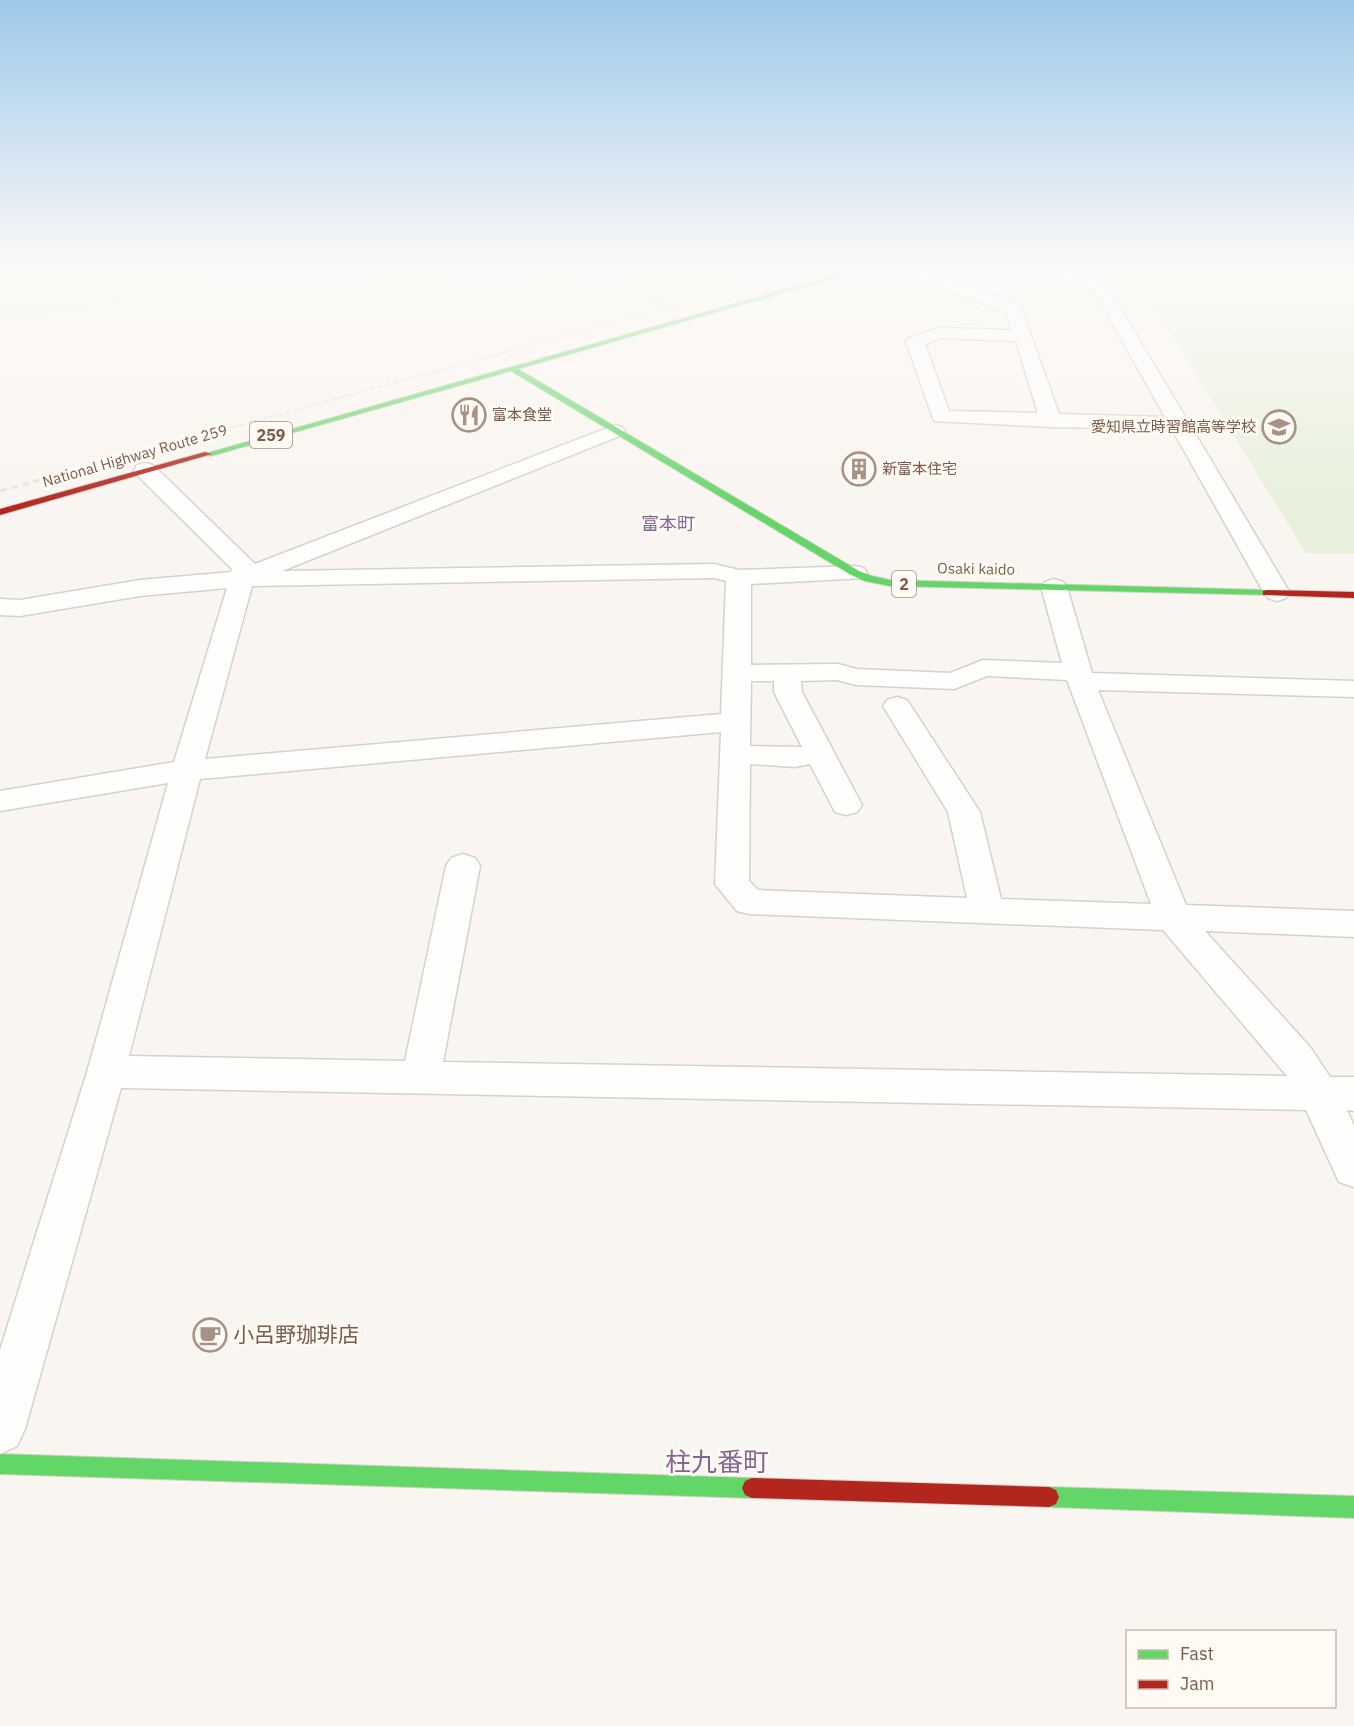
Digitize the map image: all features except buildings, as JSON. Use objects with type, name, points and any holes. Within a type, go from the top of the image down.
[{"type":"main road","name":"National Highway Route 259","points":[[0,512],[580,349]]},
{"type":"main road","name":"Osaki kaido","points":[[511,368],[855,573],[869,579],[890,583],[1354,595]]},
{"type":"main road","points":[[0,1464],[1354,1507]]},
{"type":"street","points":[[917,349],[941,417],[1180,423]]},
{"type":"street","points":[[1025,349],[1051,421]]},
{"type":"street","points":[[1136,349],[1277,593]]},
{"type":"street","points":[[241,579],[615,431]]},
{"type":"street","points":[[0,1428],[106,1072],[187,770],[245,568],[145,470]]},
{"type":"street","points":[[0,607],[20,608],[140,588],[241,579],[714,571],[739,576],[855,573]]},
{"type":"street","points":[[739,576],[732,884],[749,902],[1354,924]]},
{"type":"street","points":[[1054,587],[1080,676],[1174,919],[1296,1058],[1336,1093],[1354,1169]]},
{"type":"street","points":[[737,673],[838,672],[856,677],[954,681],[983,668],[1080,676],[1354,689]]},
{"type":"street","points":[[787,673],[788,692],[846,805]]},
{"type":"street","points":[[897,706],[964,812],[987,911]]},
{"type":"street","points":[[0,801],[187,770],[735,722]]},
{"type":"street","points":[[734,754],[795,758],[820,753]]},
{"type":"street","points":[[421,1077],[463,866]]},
{"type":"street","points":[[106,1072],[1336,1093]]},
{"type":"green space","points":[[1180,349],[1354,349],[1354,554],[1306,553]]},
{"type":"railway","points":[[216,432],[518,349]]},
{"type":"railway","points":[[0,491],[221,430]]},
{"type":"traffic: fast","points":[[208,454],[582,349]]},
{"type":"traffic: fast","points":[[511,368],[855,573],[869,579],[890,583],[1267,593]]},
{"type":"traffic: fast","points":[[0,1464],[752,1488]]},
{"type":"traffic: fast","points":[[1049,1497],[1354,1507]]},
{"type":"traffic: jam","points":[[0,512],[208,454]]},
{"type":"traffic: jam","points":[[1267,593],[1354,595]]},
{"type":"traffic: jam","points":[[752,1488],[1049,1497]]},
{"type":"place","name":"富本食堂","points":[[469,415]]},
{"type":"place","name":"愛知県立時習館高等学校","points":[[1279,427]]},
{"type":"place","name":"新富本住宅","points":[[859,469]]},
{"type":"place","name":"小呂野珈琲店","points":[[210,1335]]},
{"type":"district","name":"富本町","points":[[668,524]]},
{"type":"district","name":"柱九番町","points":[[717,1462]]}]
